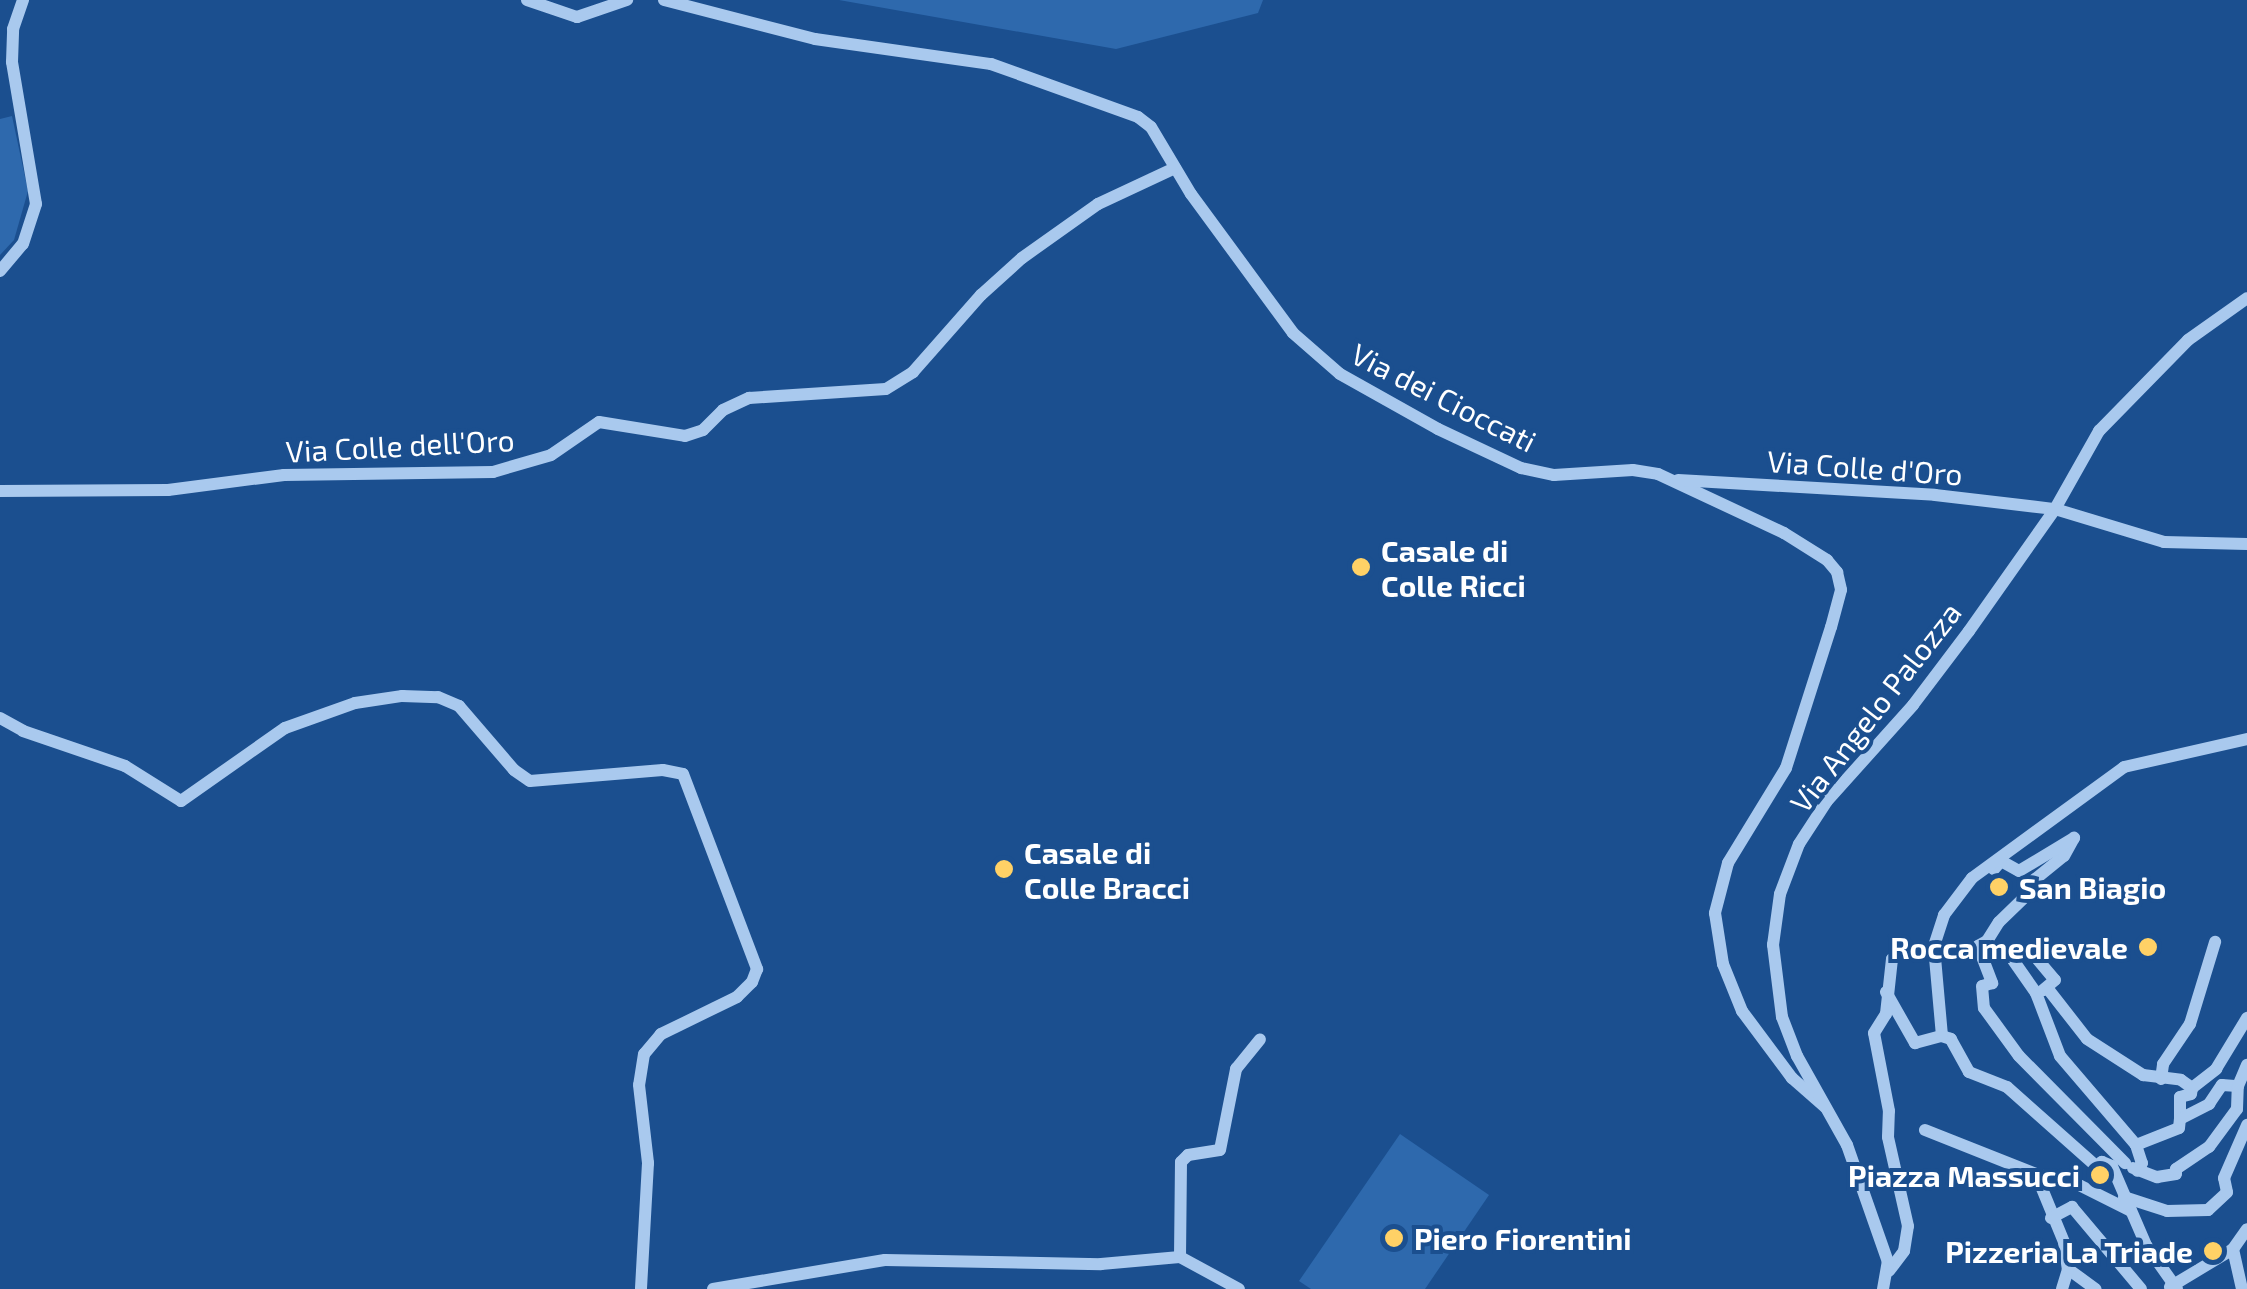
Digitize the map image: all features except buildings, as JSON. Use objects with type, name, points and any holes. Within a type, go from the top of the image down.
[{"type":"street","points":[[0,271],[23,244],[36,204],[12,62],[13,29],[23,0]]},
{"type":"street","points":[[526,0],[577,17],[628,0]]},
{"type":"street","name":"Via dei Cioccati","points":[[664,0],[806,38],[970,60],[1019,72],[1142,119],[1293,332],[1340,374],[1438,429],[1529,470],[1562,476],[1638,470],[1671,480],[1803,543],[1827,560],[1839,580],[1838,606],[1788,761],[1728,862],[1715,913],[1723,964],[1742,1011],[1792,1078],[1825,1106]]},
{"type":"street","name":"Via Colle dell'Oro","points":[[0,491],[168,490],[284,475],[500,471],[552,456],[595,422],[661,435],[690,435],[743,399],[879,391],[912,372],[986,290],[1022,258],[1098,204],[1176,168]]},
{"type":"street","name":"Via Angelo Palozza","points":[[1889,1271],[1847,1145],[1796,1056],[1782,1017],[1774,974],[1775,921],[1790,866],[1827,801],[1913,705],[2054,509],[2099,431],[2188,340],[2247,298]]},
{"type":"street","name":"Via Colle d'Oro","points":[[1671,480],[1935,495],[2054,509],[2164,542],[2247,544]]},
{"type":"street","points":[[0,718],[22,731],[125,766],[182,801],[285,728],[355,703],[402,696],[438,698],[455,704],[514,770],[530,780],[663,770],[683,774],[756,969],[741,994],[656,1037],[642,1058],[640,1102],[648,1163],[640,1289]]},
{"type":"street","points":[[1942,1036],[1934,946],[1944,916],[1977,874],[2124,767],[2247,739]]},
{"type":"street","points":[[1977,874],[1992,871],[2001,861],[2019,871],[2074,838],[2064,856],[2039,874],[2032,890],[1982,945]]},
{"type":"street","points":[[2161,1078],[2164,1064],[2190,1024],[2215,942]]},
{"type":"street","points":[[1982,945],[2009,956],[2087,1038],[2144,1075],[2181,1080],[2192,1088]]},
{"type":"street","points":[[1982,945],[1992,983],[1982,986],[1984,1008],[2019,1056],[2125,1167],[2124,1197],[2146,1245],[2173,1287],[2216,1264],[2234,1249],[2247,1229]]},
{"type":"street","points":[[1883,1289],[1889,1271],[1900,1258],[1908,1232],[1888,1136],[1888,1107],[1874,1033],[1886,1014],[1892,959],[1900,955]]},
{"type":"street","points":[[2038,960],[2055,980],[2042,991]]},
{"type":"street","points":[[2042,991],[2060,1056],[2136,1145],[2142,1163],[2125,1167]]},
{"type":"street","points":[[1886,992],[1914,1042],[1942,1036],[1951,1039],[1969,1072],[2007,1087],[2091,1162],[2157,1177],[2176,1174],[2176,1169],[2209,1147],[2237,1109],[2238,1086],[2247,1061],[2229,1044]]},
{"type":"street","points":[[2136,1145],[2179,1128],[2180,1097],[2191,1094],[2192,1088],[2216,1069],[2247,1018]]},
{"type":"street","points":[[1180,1257],[1181,1162],[1188,1155],[1220,1150],[1236,1069],[1260,1039]]},
{"type":"street","points":[[2180,1120],[2209,1104],[2222,1085],[2238,1086]]},
{"type":"street","points":[[2124,1197],[2166,1210],[2208,1210],[2228,1192],[2224,1178],[2247,1126]]},
{"type":"street","points":[[1925,1130],[2036,1174],[2079,1185],[2131,1211]]},
{"type":"street","points":[[2036,1174],[2064,1242],[2068,1269],[2062,1289]]},
{"type":"street","points":[[2079,1185],[2069,1198],[2072,1207],[2141,1289]]},
{"type":"street","points":[[2052,1218],[2072,1207]]},
{"type":"street","points":[[2234,1249],[2242,1289]]},
{"type":"street","points":[[713,1289],[885,1260],[1101,1264],[1180,1257],[1239,1289]]},
{"type":"street","points":[[2068,1269],[2096,1289]]},
{"type":"shaded area","points":[[839,0],[1263,0],[1258,13],[1116,49]]},
{"type":"shaded area","points":[[12,116],[28,191],[14,240],[0,255],[0,119]]},
{"type":"shaded area","name":"Piero Fiorentini","points":[[1400,1134],[1489,1195],[1425,1289],[1311,1289],[1299,1281]]},
{"type":"place","name":"Casale di Colle Ricci","points":[[1361,567]]},
{"type":"place","name":"Casale di Colle Bracci","points":[[1004,869]]},
{"type":"place","name":"San Biagio","points":[[1999,887]]},
{"type":"place","name":"Rocca medievale","points":[[2148,947]]},
{"type":"place","name":"Piazza Massucci","points":[[2100,1175]]},
{"type":"place","name":"Piero Fiorentini","points":[[1394,1238]]},
{"type":"place","name":"Pizzeria La Triade","points":[[2213,1251]]}]
